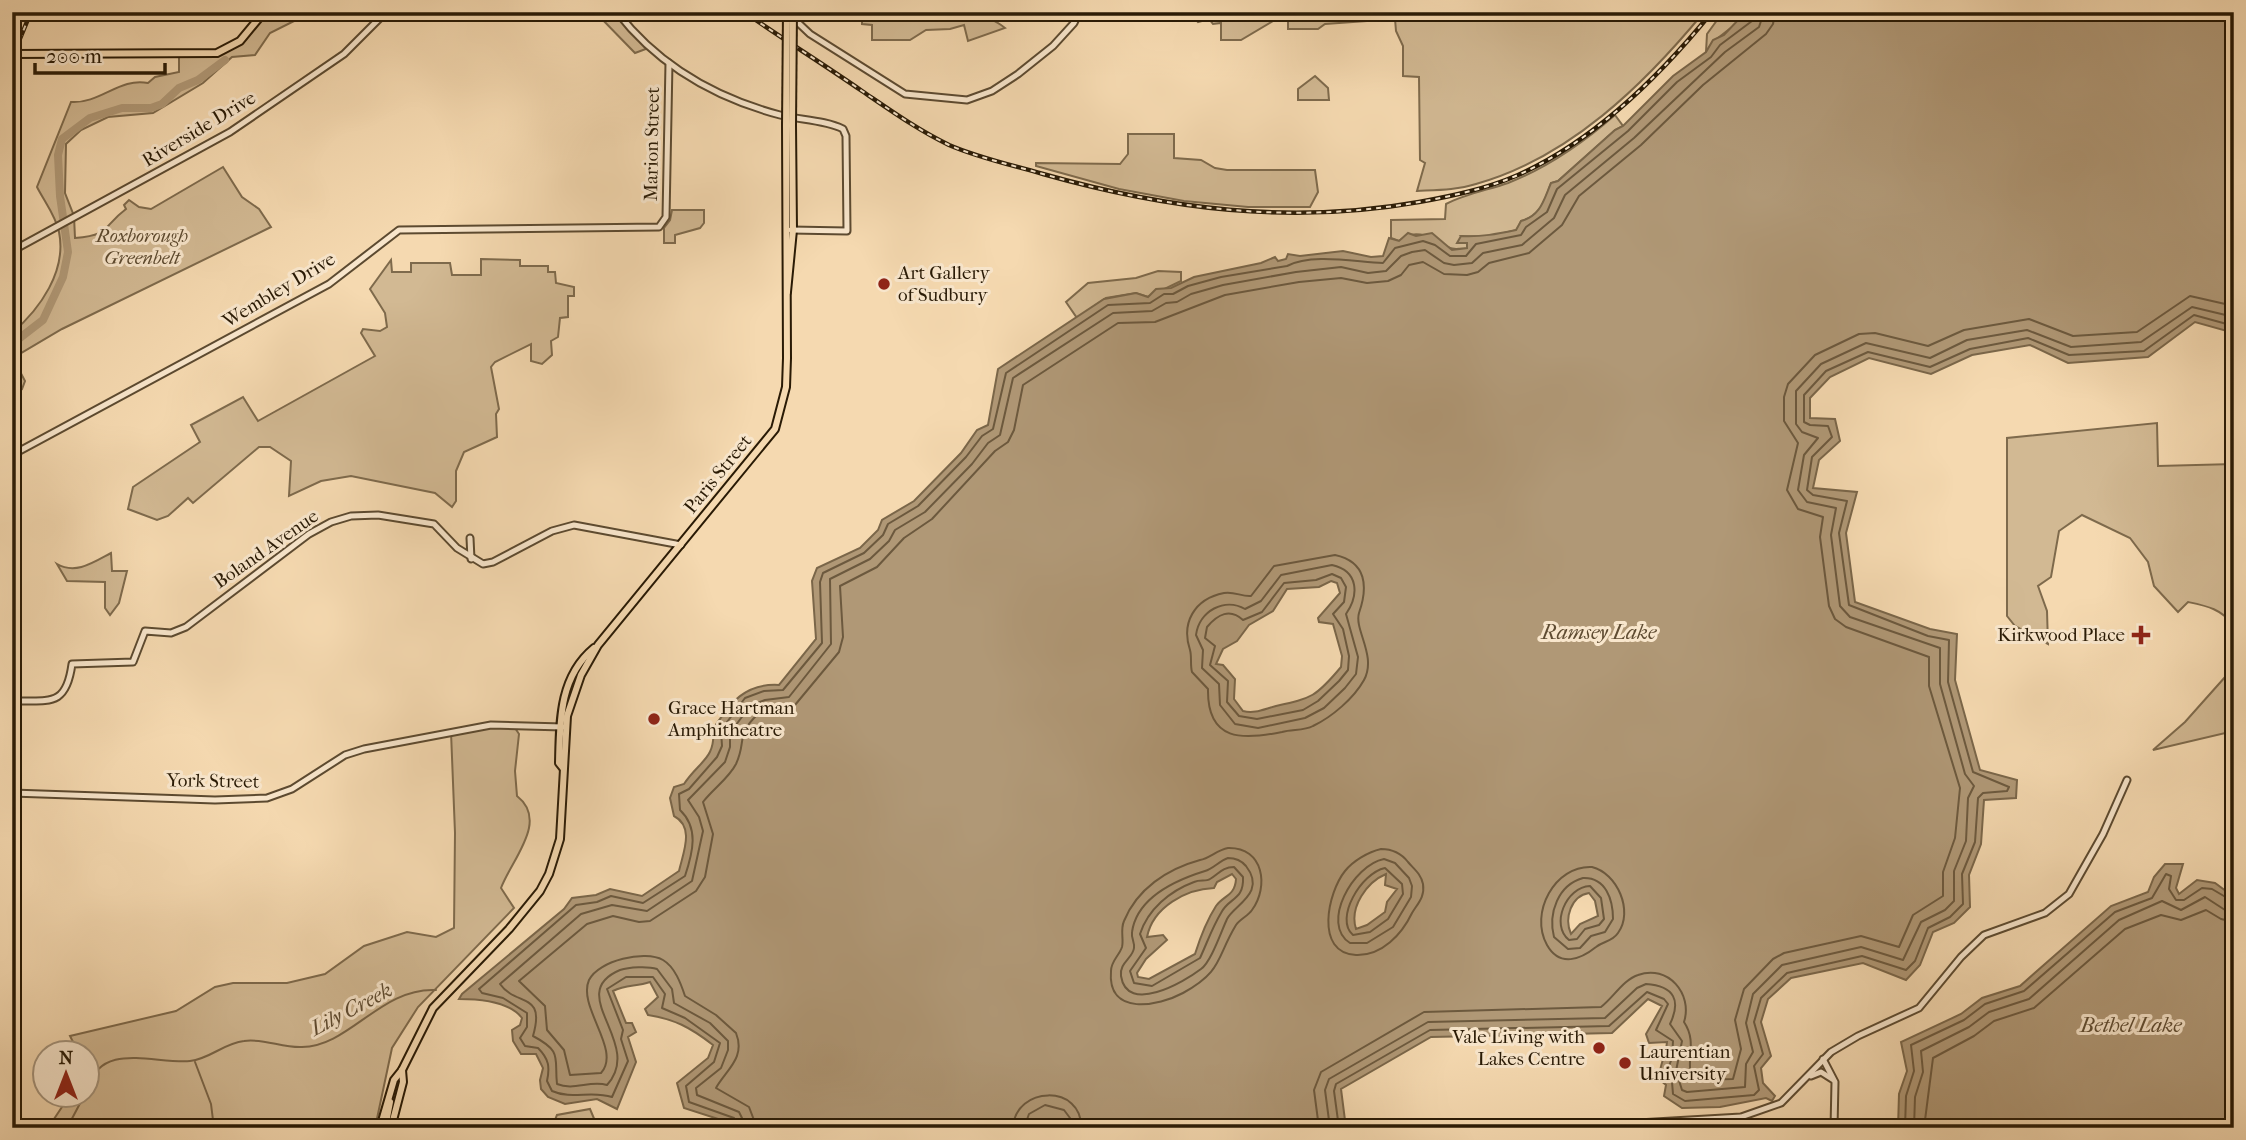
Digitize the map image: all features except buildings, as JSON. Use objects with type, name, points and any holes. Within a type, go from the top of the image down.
[{"type":"main road","points":[[12,54],[209,54],[225,50],[240,41],[264,12]]},
{"type":"main road","name":"Paris Street","points":[[382,1128],[394,1080],[402,1070],[433,1008],[524,912],[549,874],[560,839],[563,768],[559,763],[563,700],[572,674],[775,429],[786,387],[785,230],[789,12]]},
{"type":"main road","name":"Paris Street","points":[[787,294],[793,230],[789,125]]},
{"type":"main road","name":"Paris Street","points":[[391,1128],[403,1082],[402,1070]]},
{"type":"street","name":"Riverside Drive","points":[[12,251],[230,132],[344,54],[386,12]]},
{"type":"street","points":[[617,12],[634,33],[669,63],[702,85],[777,114],[844,129],[847,231],[785,230]]},
{"type":"street","points":[[789,12],[810,34],[905,94],[967,100],[992,91],[1018,74],[1053,46],[1074,23],[1079,12]]},
{"type":"street","name":"Marion Street","points":[[662,225],[666,217],[669,63]]},
{"type":"street","name":"Wembley Drive","points":[[12,456],[328,284],[399,230],[652,228],[662,225]]},
{"type":"street","name":"Boland Avenue","points":[[12,701],[51,700],[62,695],[69,683],[72,664],[133,662],[145,631],[171,633],[186,627],[309,534],[331,522],[351,516],[378,514],[434,524],[471,559]]},
{"type":"street","points":[[470,538],[471,559],[483,564],[493,562],[552,531],[574,525],[681,545]]},
{"type":"street","name":"York Street","points":[[12,793],[215,800],[267,798],[292,789],[345,755],[364,749],[482,726],[563,727]]},
{"type":"street","points":[[1552,1128],[1752,1115],[1781,1102],[1823,1059],[1858,1036],[1919,1008],[1961,957],[1984,936],[2045,913],[2062,900],[2081,877],[2127,780]]},
{"type":"street","points":[[1823,1059],[1834,1080],[1833,1128]]},
{"type":"street","points":[[1805,1079],[1821,1072],[1834,1080]]},
{"type":"green space","name":"Roxborough Greenbelt","points":[[264,12],[312,12],[270,33],[255,55],[232,57],[203,83],[153,113],[108,117],[81,130],[66,144],[65,193],[74,216],[75,238],[87,237],[105,229],[126,209],[124,205],[129,200],[139,207],[151,209],[223,167],[242,197],[259,209],[271,227],[62,329],[13,358],[25,381],[22,389],[12,386],[12,333],[41,301],[59,261],[59,232],[53,214],[37,187],[71,102],[81,102],[128,84],[148,83],[155,77],[179,72],[179,53],[208,52],[228,46],[244,34]]},
{"type":"green space","points":[[595,12],[618,12],[651,47],[635,53]]},
{"type":"green space","points":[[862,12],[956,12],[992,20],[1005,28],[968,41],[964,25],[950,29],[926,30],[910,40],[872,40],[872,25],[862,24]]},
{"type":"green space","points":[[1189,12],[1704,12],[1630,92],[1573,137],[1510,172],[1476,184],[1454,189],[1417,191],[1425,163],[1420,160],[1419,77],[1403,76],[1403,46],[1396,31],[1395,19],[1325,24],[1318,29],[1288,29],[1288,18],[1278,18],[1241,40],[1221,40],[1221,23],[1213,24],[1209,19],[1198,22]]},
{"type":"green space","points":[[1723,12],[1751,12],[1713,42],[1706,52],[1707,34]]},
{"type":"green space","points":[[1315,76],[1328,88],[1329,100],[1298,100],[1298,89]]},
{"type":"green space","points":[[1615,115],[1623,126],[1615,130],[1558,181],[1551,183],[1541,207],[1528,219],[1521,221],[1517,230],[1486,237],[1461,236],[1467,243],[1467,249],[1452,249],[1418,234],[1399,241],[1391,238],[1391,220],[1445,219],[1446,204],[1538,170],[1578,145]]},
{"type":"green space","points":[[1128,134],[1174,134],[1174,158],[1201,160],[1215,168],[1315,170],[1318,192],[1310,207],[1248,207],[1184,201],[1119,189],[1036,166],[1036,163],[1120,164],[1128,154]]},
{"type":"green space","points":[[672,210],[704,210],[704,223],[700,228],[675,235],[675,243],[664,243],[664,228],[670,220]]},
{"type":"green space","points":[[481,259],[520,260],[520,266],[548,266],[548,272],[555,272],[556,283],[574,287],[574,296],[568,296],[568,317],[560,318],[558,337],[551,341],[552,355],[542,364],[531,361],[531,344],[495,362],[491,367],[499,409],[496,414],[497,437],[464,452],[456,471],[456,501],[452,507],[435,493],[351,476],[321,481],[289,496],[291,461],[270,447],[259,447],[193,503],[188,498],[168,516],[157,520],[128,509],[133,487],[200,442],[191,425],[243,397],[258,421],[375,356],[361,333],[363,329],[380,331],[387,327],[385,313],[370,289],[391,260],[392,272],[411,272],[411,263],[450,263],[452,275],[481,275]]},
{"type":"green space","points":[[1158,271],[1181,272],[1181,281],[1148,297],[1136,293],[1106,298],[1077,318],[1066,302],[1088,283],[1136,278]]},
{"type":"green space","points":[[2157,423],[2158,466],[2234,464],[2234,626],[2219,612],[2202,605],[2188,602],[2178,612],[2154,586],[2148,562],[2130,538],[2082,515],[2059,531],[2051,577],[2038,586],[2047,611],[2048,644],[2015,626],[2007,616],[2007,438]]},
{"type":"green space","points":[[111,553],[112,571],[127,571],[119,603],[110,615],[105,608],[105,582],[67,581],[57,564],[78,568]]},
{"type":"green space","points":[[2234,667],[2234,731],[2153,750],[2185,722]]},
{"type":"green space","points":[[513,725],[519,734],[515,771],[517,796],[526,806],[530,817],[529,828],[501,888],[514,908],[418,1007],[392,1048],[375,1128],[48,1128],[61,1108],[102,1108],[102,1038],[70,1036],[176,1011],[215,987],[233,983],[287,983],[325,974],[364,946],[407,932],[436,937],[454,928],[455,833],[451,732]]},
{"type":"green space","points":[[590,1109],[595,1121],[622,1128],[555,1128],[553,1125],[557,1115]]},
{"type":"water","name":"Ramsey Lake","points":[[1751,12],[2234,12],[2234,333],[2195,322],[2148,357],[2068,363],[2030,345],[1972,355],[1931,374],[1869,358],[1830,377],[1810,398],[1810,418],[1835,419],[1840,441],[1819,460],[1813,488],[1857,492],[1846,533],[1855,602],[1930,629],[1957,634],[1955,680],[1980,770],[2017,780],[2016,798],[1984,800],[1981,844],[1969,875],[1970,907],[1954,923],[1933,932],[1920,965],[1906,980],[1863,963],[1791,978],[1768,999],[1761,1022],[1771,1056],[1761,1068],[1763,1083],[1775,1096],[1772,1101],[1766,1098],[1720,1107],[1682,1108],[1664,1096],[1666,1085],[1659,1079],[1667,1042],[1649,1043],[1646,1034],[1662,1006],[1648,999],[1612,1033],[1431,1037],[1341,1089],[1346,1128],[1052,1128],[1056,1122],[1044,1121],[1037,1128],[746,1128],[684,1108],[677,1083],[708,1058],[713,1045],[682,1025],[648,1015],[645,1009],[658,997],[650,982],[613,991],[626,1023],[632,1023],[636,1032],[628,1037],[636,1062],[617,1109],[597,1099],[565,1104],[548,1097],[541,1089],[543,1068],[536,1054],[521,1054],[513,1041],[512,1030],[520,1025],[522,1018],[502,1005],[459,999],[564,909],[572,898],[596,895],[610,889],[642,896],[679,871],[686,833],[674,816],[670,798],[674,787],[684,784],[709,754],[713,729],[726,710],[748,691],[767,685],[779,685],[816,639],[812,581],[817,568],[860,548],[878,530],[882,520],[914,501],[961,453],[977,430],[988,425],[998,369],[1104,299],[1136,293],[1148,297],[1156,289],[1171,288],[1194,277],[1261,263],[1275,257],[1278,261],[1286,259],[1288,254],[1300,256],[1343,251],[1371,257],[1383,256],[1389,238],[1399,241],[1408,233],[1416,236],[1432,233],[1452,250],[1467,248],[1467,243],[1457,243],[1461,236],[1516,230],[1521,221],[1537,211],[1551,183],[1558,181],[1615,130],[1623,126],[1673,76],[1706,52],[1713,40],[1724,35],[1739,19]],"holes":[[[1331,581],[1337,583],[1340,593],[1318,618],[1319,622],[1333,624],[1342,656],[1341,667],[1313,695],[1260,711],[1243,711],[1234,699],[1235,679],[1223,665],[1216,664],[1223,649],[1237,641],[1249,625],[1273,611],[1287,589],[1319,587]],[[1232,874],[1236,879],[1231,892],[1213,911],[1195,954],[1149,979],[1138,977],[1137,973],[1146,959],[1167,940],[1163,935],[1147,937],[1156,917],[1182,896],[1214,888],[1217,882]],[[1386,874],[1385,885],[1397,889],[1387,902],[1385,912],[1367,925],[1356,929],[1354,921],[1357,904],[1366,889]],[[1589,893],[1595,901],[1598,916],[1580,924],[1571,934],[1569,915],[1574,903]]]},
{"type":"water","name":"Bethel Lake","points":[[2165,864],[2183,864],[2176,888],[2179,894],[2197,880],[2215,883],[2234,897],[2234,1128],[1898,1128],[1899,1094],[1907,1071],[1901,1042],[1961,1014],[1982,998],[2020,986],[2111,906],[2148,892],[2154,877]]},
{"type":"waterway","points":[[12,344],[43,320],[63,277],[68,252],[60,196],[58,155],[62,139],[90,118],[122,108],[151,108],[162,104],[179,88],[198,80],[225,60]]},
{"type":"waterway","name":"Lily Creek","points":[[102,1066],[130,1058],[197,1060],[237,1042],[251,1040],[295,1047],[319,1044],[335,1038],[398,998],[416,992],[436,990]]},
{"type":"waterway","points":[[195,1062],[211,1104],[214,1128]]},
{"type":"waterway","name":"Lily Creek","points":[[67,1128],[78,1108]]},
{"type":"railway","points":[[12,58],[31,12]]},
{"type":"railway","points":[[744,12],[904,120],[960,150],[1043,174],[1136,196],[1229,210],[1276,212],[1371,209],[1419,202],[1456,195],[1518,175],[1573,144],[1624,105],[1670,60],[1712,12]]},
{"type":"place","name":"Art Gallery of Sudbury","points":[[884,284]]},
{"type":"place","name":"Kirkwood Place","points":[[2141,635]]},
{"type":"place","name":"Grace Hartman Amphitheatre","points":[[654,719]]},
{"type":"place","name":"Vale Living with Lakes Centre","points":[[1599,1048]]},
{"type":"place","name":"Laurentian University","points":[[1625,1063]]}]
